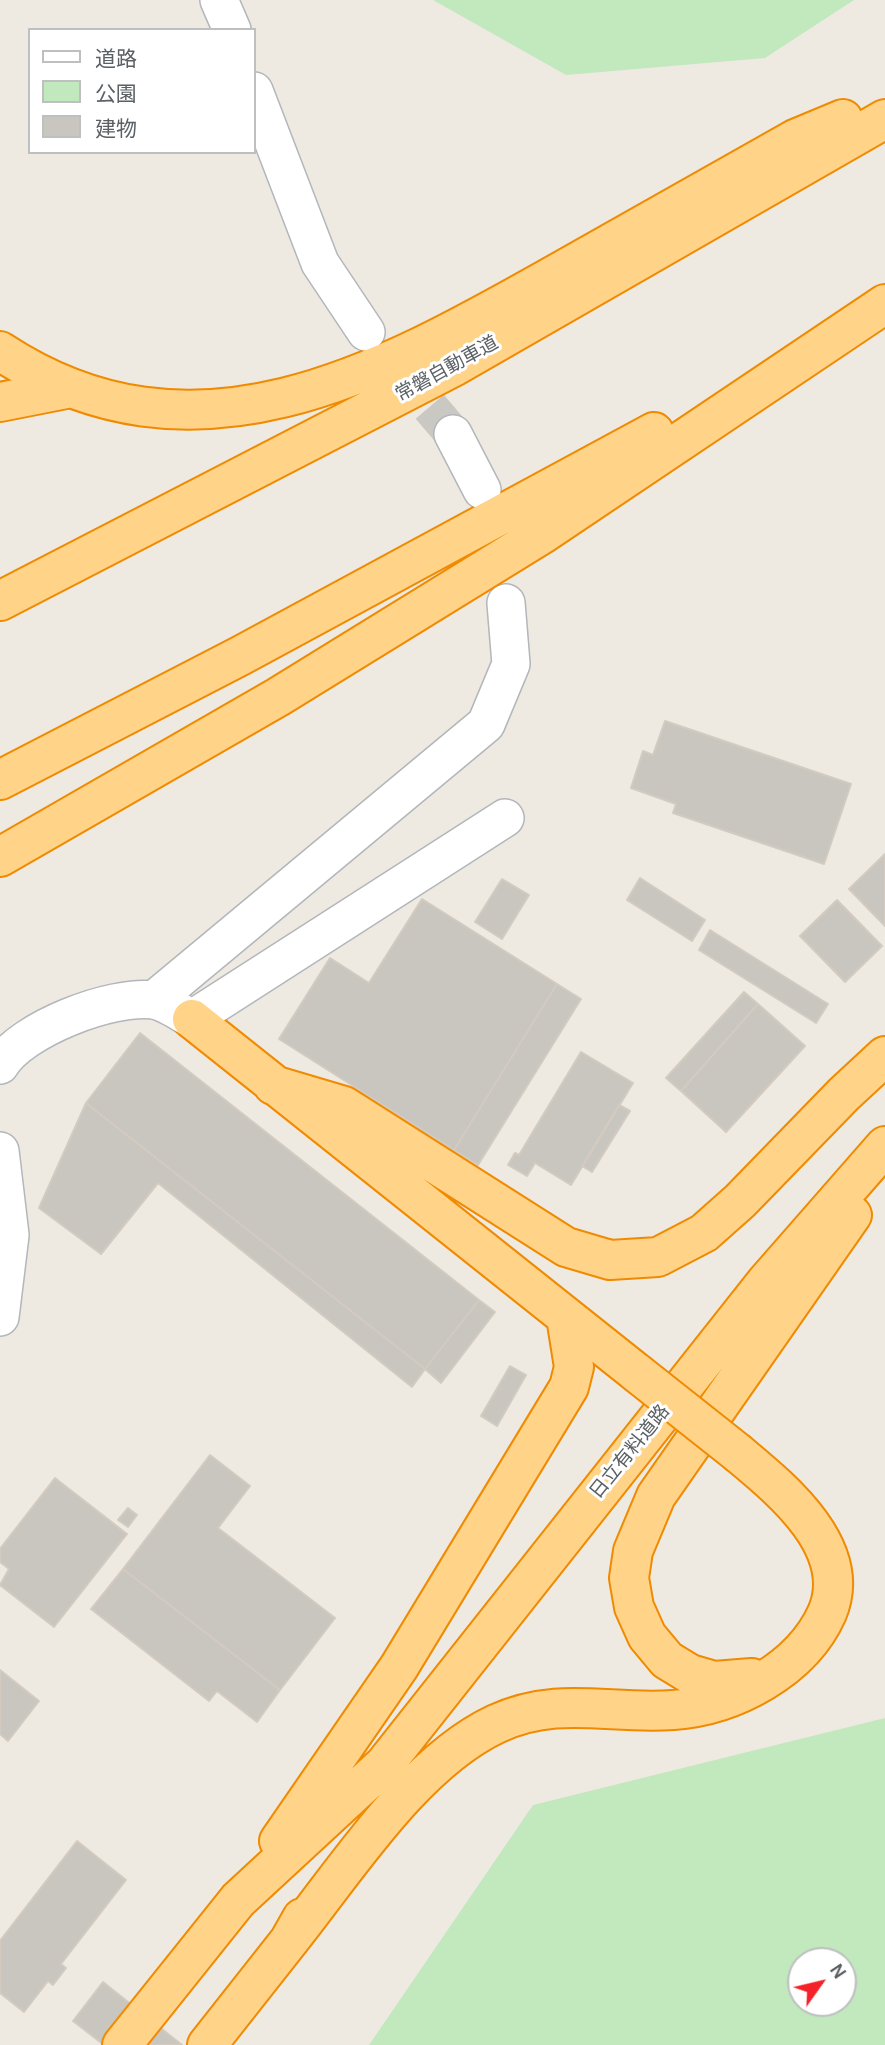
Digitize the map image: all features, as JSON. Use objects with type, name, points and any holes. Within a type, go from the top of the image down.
[{"type":"highway","points":[[0,351],[66,389],[147,408],[195,411],[238,407],[300,394],[366,372],[440,339],[795,139],[885,101]]},
{"type":"highway","name":"常磐自動車道","points":[[0,601],[455,366],[885,119]]},
{"type":"highway","points":[[0,780],[523,505],[885,303]]},
{"type":"highway","points":[[0,857],[278,696],[544,533],[885,303]]},
{"type":"highway","points":[[0,402],[66,389]]},
{"type":"highway","points":[[192,1019],[738,1453],[799,1509],[816,1532],[828,1558],[832,1583],[829,1608],[819,1632],[805,1651],[784,1669],[730,1695],[676,1710],[559,1706],[535,1709],[495,1724],[450,1752],[396,1806],[207,2045]]},
{"type":"highway","points":[[274,1085],[344,1106],[565,1248],[610,1260],[658,1257],[704,1233],[740,1201],[844,1094],[885,1056]]},
{"type":"highway","name":"日立有料道路","points":[[384,1765],[766,1282],[885,1146]]},
{"type":"highway","points":[[784,1669],[740,1681],[714,1681],[690,1674],[667,1660],[647,1636],[634,1607],[629,1578],[633,1551],[642,1524],[656,1496],[848,1223],[885,1159]]},
{"type":"highway","points":[[122,2045],[238,1900],[399,1667],[569,1387],[574,1367],[566,1317]]},
{"type":"highway","points":[[238,1900],[384,1765]]},
{"type":"highway","points":[[289,1941],[384,1765]]},
{"type":"street","points":[[219,0],[231,28]]},
{"type":"street","points":[[256,96],[320,263],[366,332]]},
{"type":"street","points":[[453,434],[482,490]]},
{"type":"street","points":[[154,1000],[486,724],[511,664],[506,603]]},
{"type":"street","points":[[0,1065],[9,1049],[55,1024],[106,1004],[154,1000],[192,1019],[505,818]]},
{"type":"street","points":[[0,1151],[10,1235],[0,1317]]},
{"type":"green space","points":[[433,0],[854,0],[765,58],[566,75]]},
{"type":"green space","points":[[885,1718],[885,2045],[369,2045],[533,1805]]},
{"type":"building","points":[[665,721],[851,784],[824,864],[673,813],[676,804],[631,788],[643,751],[653,755]]},
{"type":"building","points":[[885,854],[885,926],[849,889]]},
{"type":"building","points":[[640,878],[705,920],[692,941],[627,900]]},
{"type":"building","points":[[502,879],[529,895],[502,939],[475,922]]},
{"type":"building","points":[[422,899],[557,984],[454,1150],[279,1039],[330,958],[369,983]]},
{"type":"building","points":[[837,900],[882,946],[845,982],[800,936]]},
{"type":"building","points":[[710,930],[828,1004],[816,1023],[699,950]]},
{"type":"building","points":[[557,984],[581,999],[478,1165],[454,1150]]},
{"type":"building","points":[[744,992],[758,1004],[681,1091],[666,1078]]},
{"type":"building","points":[[758,1004],[805,1046],[726,1132],[681,1091]]},
{"type":"building","points":[[140,1033],[479,1300],[425,1369],[86,1103]]},
{"type":"building","points":[[581,1052],[633,1083],[571,1185],[535,1163],[527,1176],[508,1165],[515,1153],[519,1155]]},
{"type":"building","points":[[86,1103],[425,1369],[412,1387],[158,1183],[101,1254],[39,1208]]},
{"type":"building","points":[[619,1105],[630,1111],[592,1172],[582,1166]]},
{"type":"building","points":[[479,1300],[495,1312],[441,1383],[425,1369]]},
{"type":"building","points":[[510,1366],[526,1375],[497,1426],[481,1416]]},
{"type":"building","points":[[210,1455],[250,1486],[218,1528],[335,1618],[280,1690],[123,1569]]},
{"type":"building","points":[[55,1478],[127,1534],[54,1627],[0,1585],[9,1569],[0,1562],[0,1549]]},
{"type":"building","points":[[128,1508],[137,1515],[128,1527],[118,1520]]},
{"type":"building","points":[[123,1569],[280,1690],[257,1722],[217,1691],[209,1701],[91,1609]]},
{"type":"building","points":[[0,1670],[39,1701],[8,1741],[0,1734]]},
{"type":"building","points":[[77,1841],[126,1880],[61,1964],[66,1968],[53,1985],[48,1981],[24,2012],[0,1993],[0,1941]]},
{"type":"building","points":[[103,1982],[182,2045],[104,2045],[73,2021]]},
{"type":"tunnel","points":[[394,365],[453,434]]}]
